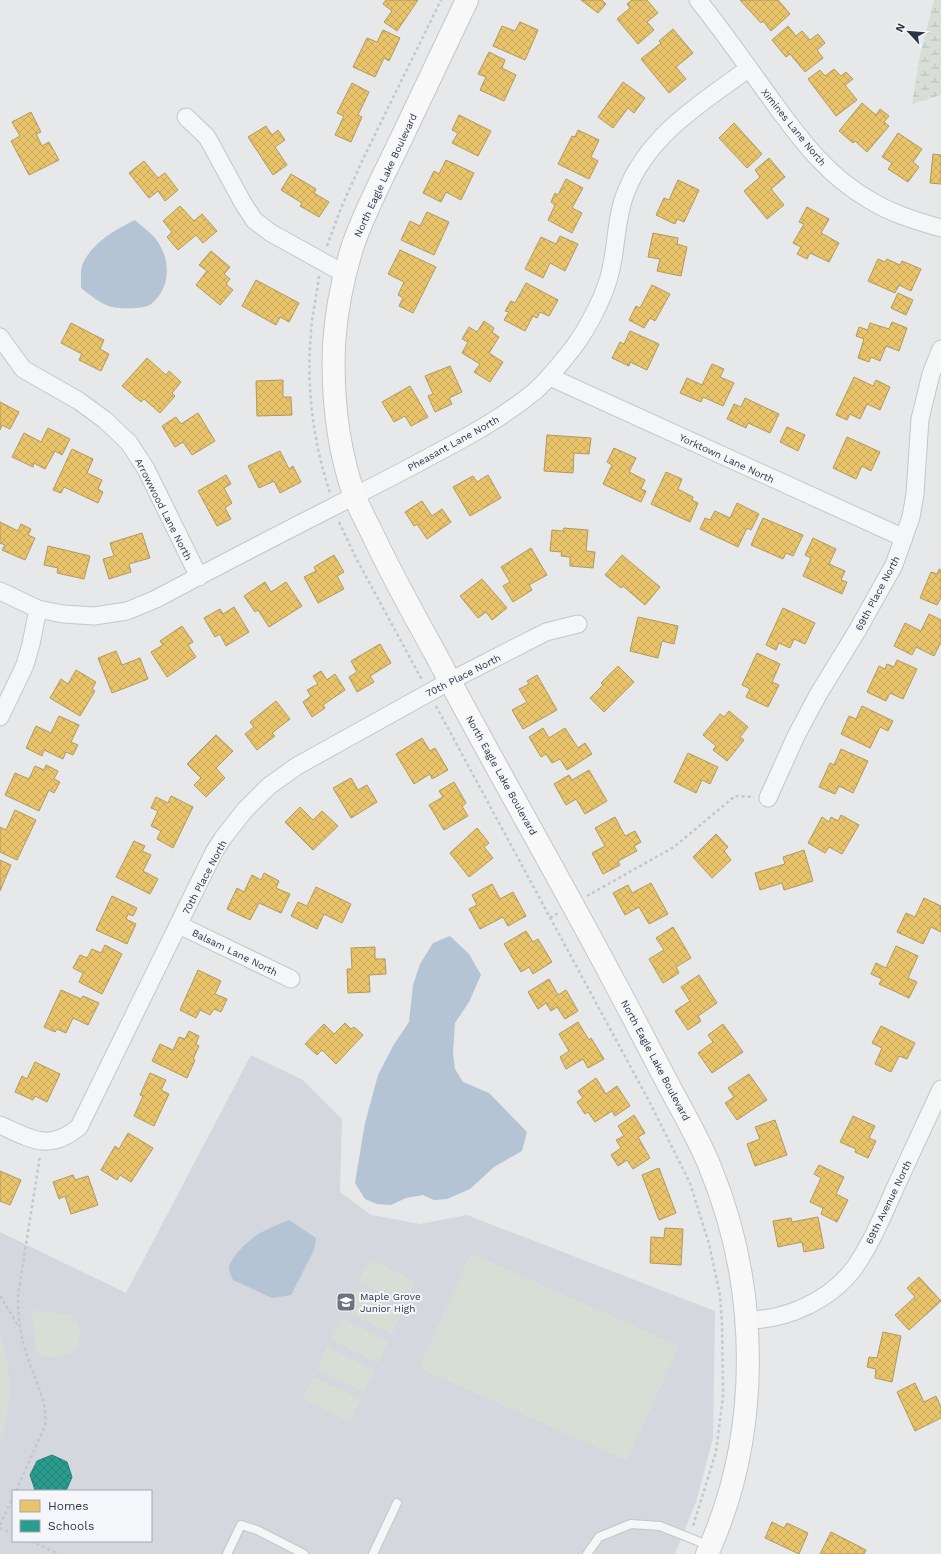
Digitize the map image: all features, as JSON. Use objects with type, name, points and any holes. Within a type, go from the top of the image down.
[{"type":"street","name":"North Eagle Lake Boulevard","points":[[467,0],[373,197],[354,243],[345,274],[334,343],[334,394],[340,434],[355,496],[381,553],[450,681],[574,904],[687,1120],[710,1167],[729,1224],[739,1268],[747,1320],[748,1370],[744,1422],[736,1472],[721,1521],[709,1550]]},
{"type":"street","name":"Ximines Lane North","points":[[698,0],[800,138],[823,165],[836,177],[868,200],[905,217],[941,228]]},
{"type":"street","name":"Pheasant Lane North","points":[[0,590],[38,609],[63,614],[94,616],[127,611],[156,599],[332,508],[497,419],[535,391],[550,377],[574,346],[597,308],[611,271],[619,215],[626,192],[637,167],[658,140],[683,117],[748,69]]},
{"type":"street","points":[[186,117],[207,137],[254,220],[271,233],[345,274]]},
{"type":"street","name":"Arrowwood Lane North","points":[[0,337],[23,369],[79,401],[105,420],[128,442],[146,469],[199,577]]},
{"type":"street","name":"69th Place North","points":[[768,798],[796,736],[819,693],[880,592],[894,565],[911,517],[915,494],[920,419],[932,374],[941,349]]},
{"type":"street","name":"Yorktown Lane North","points":[[550,377],[904,538]]},
{"type":"street","points":[[0,717],[25,665],[38,609]]},
{"type":"street","name":"70th Place North","points":[[44,1142],[58,1140],[70,1135],[79,1127],[206,867],[223,838],[245,810],[269,786],[320,752],[450,681],[546,632],[578,624]]},
{"type":"street","name":"Balsam Lane North","points":[[179,925],[291,979]]},
{"type":"street","name":"69th Avenue North","points":[[747,1320],[761,1320],[782,1316],[807,1306],[831,1291],[854,1268],[873,1238],[941,1089]]},
{"type":"street","points":[[0,1125],[31,1139],[44,1142]]},
{"type":"lane","points":[[373,1554],[397,1503]]},
{"type":"lane","points":[[227,1554],[241,1524],[257,1530],[304,1554]]},
{"type":"lane","points":[[587,1554],[599,1537],[631,1524],[660,1526],[709,1550]]},
{"type":"path","points":[[332,508],[359,565],[649,1101],[690,1183],[710,1244],[720,1295],[723,1396],[716,1452],[693,1526]]},
{"type":"path","points":[[550,918],[674,847],[734,796],[768,798]]},
{"type":"path","points":[[16,1490],[45,1426],[46,1415],[45,1405],[25,1350],[18,1316],[18,1295],[40,1154],[44,1142]]},
{"type":"path","points":[[0,1296],[21,1330]]},
{"type":"path","points":[[12,1499],[0,1527],[12,1533]]},
{"type":"path","points":[[33,1542],[59,1554]]},
{"type":"shaded area","name":"Maple Grove Junior High","points":[[251,1055],[303,1080],[342,1119],[340,1192],[371,1215],[420,1224],[467,1215],[715,1311],[713,1438],[696,1502],[675,1554],[0,1554],[0,1232],[126,1293]]},
{"type":"green space","points":[[934,0],[941,0],[941,95],[912,104],[920,55]]},
{"type":"green space","points":[[471,1253],[679,1346],[627,1461],[419,1368]]},
{"type":"green space","points":[[369,1259],[416,1282],[406,1304],[358,1282]]},
{"type":"green space","points":[[355,1289],[402,1311],[392,1334],[345,1311]]},
{"type":"green space","points":[[37,1310],[70,1315],[77,1322],[80,1330],[77,1348],[68,1354],[57,1357],[41,1355],[36,1352],[32,1317],[34,1312]]},
{"type":"green space","points":[[341,1318],[389,1341],[378,1363],[331,1340]]},
{"type":"green space","points":[[0,1332],[9,1372],[9,1400],[0,1440]]},
{"type":"green space","points":[[327,1347],[375,1370],[364,1392],[317,1370]]},
{"type":"green space","points":[[313,1377],[361,1399],[350,1422],[303,1399]]},
{"type":"water","points":[[135,220],[155,238],[160,246],[166,263],[166,281],[158,297],[148,306],[139,308],[116,308],[96,299],[81,288],[82,267],[88,254],[100,242],[113,232]]},
{"type":"water","points":[[450,936],[469,954],[481,975],[469,1002],[455,1023],[453,1054],[455,1069],[463,1082],[489,1093],[527,1132],[522,1151],[494,1167],[470,1189],[447,1199],[434,1200],[423,1195],[406,1198],[391,1205],[377,1204],[365,1199],[355,1183],[365,1123],[378,1075],[393,1046],[409,1022],[413,985],[420,964],[433,943]]},
{"type":"water","points":[[289,1220],[316,1238],[314,1250],[291,1295],[272,1298],[233,1280],[229,1269],[230,1264],[236,1254],[251,1239],[260,1233]]},
{"type":"building: Homes","points":[[386,0],[418,0],[397,31],[384,22],[392,11],[383,4]]},
{"type":"building: Homes","points":[[581,0],[602,0],[606,4],[598,13]]},
{"type":"building: Homes","points":[[632,0],[647,0],[658,13],[647,22],[654,30],[638,44],[617,19],[630,8],[627,4]]},
{"type":"building: Homes","points":[[740,0],[778,0],[790,14],[771,31],[763,21],[761,23]]},
{"type":"building: Homes","points":[[520,22],[538,30],[525,60],[493,46],[502,26],[515,31]]},
{"type":"building: Homes","points":[[788,26],[796,36],[802,31],[810,40],[818,34],[825,43],[817,50],[823,58],[805,72],[790,54],[786,57],[772,40]]},
{"type":"building: Homes","points":[[673,29],[693,53],[676,67],[686,79],[669,93],[641,59],[661,43],[659,41]]},
{"type":"building: Homes","points":[[383,30],[400,38],[389,61],[384,58],[375,77],[353,67],[367,38],[377,42]]},
{"type":"building: Homes","points":[[489,52],[505,60],[502,68],[516,75],[504,101],[480,90],[486,77],[478,74]]},
{"type":"building: Homes","points":[[834,69],[841,76],[846,72],[853,79],[845,85],[857,100],[836,116],[808,79],[820,70],[825,76]]},
{"type":"building: Homes","points":[[623,82],[645,98],[634,113],[628,108],[613,128],[598,117]]},
{"type":"building: Homes","points":[[352,83],[369,92],[358,115],[362,117],[351,142],[335,135],[344,116],[337,113]]},
{"type":"building: Homes","points":[[862,103],[876,115],[880,109],[889,116],[884,122],[889,126],[867,152],[855,141],[853,143],[839,131]]},
{"type":"building: Homes","points":[[31,112],[41,132],[36,134],[42,146],[49,142],[59,160],[29,175],[11,141],[20,136],[12,122]]},
{"type":"building: Homes","points":[[459,115],[491,131],[478,156],[452,143],[458,133],[452,130]]},
{"type":"building: Homes","points":[[734,123],[762,154],[747,168],[719,138]]},
{"type":"building: Homes","points":[[266,126],[272,135],[278,130],[285,140],[275,147],[287,165],[273,175],[248,137]]},
{"type":"building: Homes","points":[[578,130],[599,140],[591,157],[598,161],[589,179],[558,164],[572,136],[575,137]]},
{"type":"building: Homes","points":[[898,133],[922,149],[913,162],[919,167],[908,182],[888,169],[892,163],[882,157]]},
{"type":"building: Homes","points":[[933,154],[941,155],[941,184],[930,183]]},
{"type":"building: Homes","points":[[769,158],[785,177],[771,189],[784,205],[767,219],[744,191],[760,177],[755,170]]},
{"type":"building: Homes","points":[[446,160],[474,173],[461,200],[446,192],[441,202],[423,193],[434,171],[439,174]]},
{"type":"building: Homes","points":[[144,161],[158,178],[165,173],[178,190],[165,201],[158,191],[149,198],[129,173]]},
{"type":"building: Homes","points":[[291,174],[316,189],[314,193],[329,202],[319,217],[300,206],[302,203],[281,190]]},
{"type":"building: Homes","points":[[566,179],[583,188],[572,208],[582,213],[572,233],[548,220],[555,205],[551,202],[555,193],[558,195]]},
{"type":"building: Homes","points":[[678,180],[699,190],[684,222],[677,219],[675,224],[656,215],[664,198],[669,200]]},
{"type":"building: Homes","points":[[180,206],[194,221],[202,214],[217,231],[203,243],[196,235],[178,250],[167,237],[172,232],[163,221]]},
{"type":"building: Homes","points":[[807,207],[829,219],[821,233],[839,243],[829,262],[810,253],[807,259],[797,254],[801,247],[793,243],[804,224],[799,222]]},
{"type":"building: Homes","points":[[427,212],[449,222],[434,255],[401,240],[410,221],[420,226]]},
{"type":"building: Homes","points":[[653,233],[678,238],[677,244],[687,247],[681,276],[657,271],[660,259],[648,257]]},
{"type":"building: Homes","points":[[560,236],[578,244],[565,271],[550,263],[543,278],[525,269],[541,237],[556,244]]},
{"type":"building: Homes","points":[[400,250],[436,267],[413,313],[399,306],[403,298],[398,295],[404,282],[388,274]]},
{"type":"building: Homes","points":[[211,251],[230,267],[224,274],[230,279],[226,284],[233,290],[220,305],[196,285],[207,271],[199,265]]},
{"type":"building: Homes","points":[[878,259],[885,262],[887,259],[900,265],[902,261],[921,269],[911,291],[899,285],[895,293],[868,281]]},
{"type":"building: Homes","points":[[256,280],[299,303],[289,322],[280,317],[276,325],[242,306]]},
{"type":"building: Homes","points":[[526,283],[558,300],[549,316],[540,312],[537,318],[533,316],[525,331],[504,320],[509,312],[505,311],[511,301],[515,303]]},
{"type":"building: Homes","points":[[652,285],[670,294],[655,321],[650,318],[644,328],[629,320],[636,306],[640,308]]},
{"type":"building: Homes","points":[[898,293],[913,300],[906,315],[891,308]]},
{"type":"building: Homes","points":[[484,321],[494,328],[492,332],[499,337],[489,353],[503,362],[490,382],[474,372],[480,364],[462,353],[468,342],[462,339],[469,327],[477,332]]},
{"type":"building: Homes","points":[[892,322],[907,328],[899,351],[886,346],[880,361],[871,357],[869,362],[858,358],[864,339],[856,336],[859,327],[868,330],[870,323],[889,329]]},
{"type":"building: Homes","points":[[71,323],[104,340],[100,349],[109,354],[101,371],[79,360],[82,354],[61,343]]},
{"type":"building: Homes","points":[[630,331],[659,344],[647,370],[630,362],[629,366],[612,358],[620,342],[624,344]]},
{"type":"building: Homes","points":[[147,358],[166,375],[169,371],[181,382],[172,393],[175,396],[160,413],[144,399],[141,402],[122,386]]},
{"type":"building: Homes","points":[[712,364],[724,369],[720,377],[734,383],[723,406],[703,397],[701,402],[680,393],[687,378],[702,385]]},
{"type":"building: Homes","points":[[450,366],[462,392],[449,398],[452,404],[435,412],[428,396],[433,394],[425,376]]},
{"type":"building: Homes","points":[[854,377],[873,386],[876,380],[890,387],[880,410],[867,404],[860,419],[850,414],[847,420],[836,415]]},
{"type":"building: Homes","points":[[283,380],[283,397],[291,397],[292,415],[257,416],[256,381]]},
{"type":"building: Homes","points":[[410,386],[428,417],[411,426],[405,416],[394,422],[382,402]]},
{"type":"building: Homes","points":[[745,398],[779,414],[770,433],[748,423],[746,428],[727,419],[734,404],[741,407]]},
{"type":"building: Homes","points":[[0,402],[19,412],[10,429],[2,425],[0,430]]},
{"type":"building: Homes","points":[[198,413],[215,441],[192,455],[183,442],[175,447],[162,426],[176,417],[181,424]]},
{"type":"building: Homes","points":[[787,427],[805,435],[798,451],[780,442]]},
{"type":"building: Homes","points":[[48,428],[70,439],[62,455],[55,451],[45,469],[34,463],[33,467],[12,457],[24,433],[41,442]]},
{"type":"building: Homes","points":[[547,435],[591,438],[589,454],[574,453],[573,473],[544,471]]},
{"type":"building: Homes","points":[[847,437],[880,452],[871,471],[862,466],[856,479],[833,468]]},
{"type":"building: Homes","points":[[614,448],[636,458],[629,472],[645,480],[641,489],[646,491],[641,502],[603,484],[612,465],[607,462]]},
{"type":"building: Homes","points":[[72,449],[93,459],[87,473],[102,480],[98,489],[103,492],[98,503],[64,487],[61,493],[53,490]]},
{"type":"building: Homes","points":[[280,451],[289,469],[293,466],[301,482],[280,493],[274,481],[259,488],[248,466]]},
{"type":"building: Homes","points":[[666,472],[682,479],[678,489],[693,497],[692,500],[698,503],[690,522],[651,504]]},
{"type":"building: Homes","points":[[226,475],[231,484],[224,488],[232,503],[225,508],[231,519],[217,526],[198,491]]},
{"type":"building: Homes","points":[[488,475],[501,498],[470,516],[453,487],[473,476],[477,482]]},
{"type":"building: Homes","points":[[422,501],[432,516],[442,509],[451,522],[427,539],[417,524],[414,526],[405,512]]},
{"type":"building: Homes","points":[[737,503],[759,514],[751,530],[747,528],[738,547],[700,529],[705,518],[710,520],[715,511],[730,518]]},
{"type":"building: Homes","points":[[763,518],[803,535],[793,556],[786,553],[783,559],[751,545]]},
{"type":"building: Homes","points":[[0,522],[18,531],[21,524],[31,529],[28,535],[35,538],[25,560],[2,550],[5,545],[0,543]]},
{"type":"building: Homes","points":[[564,528],[588,530],[586,551],[595,552],[593,568],[570,566],[570,557],[561,556],[562,552],[550,551],[552,530],[563,531]]},
{"type":"building: Homes","points":[[142,533],[150,558],[129,564],[131,572],[109,579],[103,559],[114,556],[110,543]]},
{"type":"building: Homes","points":[[813,538],[836,549],[829,564],[845,571],[841,580],[847,582],[842,594],[803,576],[811,558],[805,555]]},
{"type":"building: Homes","points":[[48,546],[90,556],[84,579],[57,573],[58,568],[44,565]]},
{"type":"building: Homes","points":[[531,548],[547,575],[529,585],[532,590],[513,602],[503,586],[510,582],[501,567]]},
{"type":"building: Homes","points":[[334,555],[344,572],[337,576],[344,589],[318,603],[304,577],[316,571],[314,567]]},
{"type":"building: Homes","points":[[622,555],[660,587],[645,605],[623,586],[621,588],[605,575]]},
{"type":"building: Homes","points":[[939,569],[941,570],[941,598],[937,605],[920,598],[931,572],[937,574]]},
{"type":"building: Homes","points":[[482,579],[507,608],[492,620],[486,612],[478,618],[460,596]]},
{"type":"building: Homes","points":[[265,582],[271,592],[286,582],[302,606],[269,627],[258,610],[255,612],[244,596]]},
{"type":"building: Homes","points":[[234,607],[249,632],[226,646],[220,634],[215,637],[204,618],[220,609],[223,614]]},
{"type":"building: Homes","points":[[783,608],[815,623],[805,644],[794,639],[790,648],[779,643],[776,650],[766,645]]},
{"type":"building: Homes","points":[[929,614],[941,620],[941,642],[934,656],[916,647],[912,655],[894,646],[905,623],[921,631]]},
{"type":"building: Homes","points":[[638,617],[678,626],[674,644],[662,641],[658,658],[630,651]]},
{"type":"building: Homes","points":[[182,626],[193,642],[188,645],[196,657],[167,677],[151,652],[163,645],[160,641]]},
{"type":"building: Homes","points":[[380,644],[391,663],[370,676],[374,682],[357,692],[349,677],[357,672],[351,661]]},
{"type":"building: Homes","points":[[116,651],[122,665],[140,658],[148,679],[112,693],[98,658]]},
{"type":"building: Homes","points":[[757,653],[780,664],[772,682],[779,685],[768,707],[746,697],[750,689],[742,685]]},
{"type":"building: Homes","points":[[897,660],[917,669],[903,699],[890,693],[886,701],[867,692],[879,666],[885,669],[887,664],[894,667]]},
{"type":"building: Homes","points":[[618,666],[634,682],[604,712],[590,698],[603,685],[601,683]]},
{"type":"building: Homes","points":[[76,670],[96,682],[92,689],[95,691],[80,716],[50,698],[61,679],[68,684]]},
{"type":"building: Homes","points":[[321,671],[327,680],[335,674],[345,690],[323,705],[325,708],[312,717],[303,702],[311,696],[307,690],[318,684],[313,676]]},
{"type":"building: Homes","points":[[537,675],[557,710],[523,729],[512,710],[527,702],[519,689],[529,684],[527,681]]},
{"type":"building: Homes","points":[[276,701],[290,719],[272,733],[275,736],[257,750],[245,734],[254,727],[250,722]]},
{"type":"building: Homes","points":[[862,706],[893,721],[888,731],[880,727],[870,748],[841,734],[849,716],[856,719]]},
{"type":"building: Homes","points":[[729,711],[748,727],[740,737],[744,740],[727,761],[713,750],[716,746],[703,735],[720,714],[724,717]]},
{"type":"building: Homes","points":[[59,716],[79,725],[71,742],[78,745],[73,755],[66,752],[63,759],[44,750],[42,756],[26,748],[36,726],[51,733]]},
{"type":"building: Homes","points":[[543,728],[549,738],[565,728],[578,748],[585,743],[592,754],[567,770],[560,759],[552,763],[546,754],[541,757],[529,737]]},
{"type":"building: Homes","points":[[216,735],[233,751],[216,768],[225,778],[206,797],[194,785],[201,778],[187,764]]},
{"type":"building: Homes","points":[[422,738],[430,751],[435,748],[448,770],[432,779],[430,774],[414,784],[396,754]]},
{"type":"building: Homes","points":[[841,749],[868,761],[853,793],[839,786],[835,794],[819,787],[830,763],[834,765]]},
{"type":"building: Homes","points":[[688,753],[718,767],[710,784],[702,780],[696,793],[674,782]]},
{"type":"building: Homes","points":[[46,765],[58,771],[54,779],[60,782],[54,793],[49,790],[39,811],[5,795],[15,773],[29,779],[35,766],[44,770]]},
{"type":"building: Homes","points":[[589,770],[607,801],[585,814],[576,799],[566,805],[554,784],[569,775],[572,780]]},
{"type":"building: Homes","points":[[351,778],[358,790],[367,785],[377,802],[351,818],[333,788]]},
{"type":"building: Homes","points":[[454,782],[466,803],[462,806],[468,816],[444,830],[429,805],[443,797],[439,791]]},
{"type":"building: Homes","points":[[171,796],[193,807],[173,848],[157,839],[161,831],[151,826],[158,811],[151,808],[156,797],[168,803]]},
{"type":"building: Homes","points":[[300,807],[313,820],[322,811],[338,826],[313,850],[285,822]]},
{"type":"building: Homes","points":[[15,810],[36,820],[17,860],[0,852],[0,827],[6,830]]},
{"type":"building: Homes","points":[[841,815],[859,825],[842,854],[829,847],[825,853],[808,843],[822,817],[829,822],[831,817],[838,821]]},
{"type":"building: Homes","points":[[615,817],[625,836],[635,831],[641,842],[634,846],[637,851],[618,861],[620,865],[603,874],[592,853],[605,846],[595,828]]},
{"type":"building: Homes","points":[[477,828],[489,843],[484,847],[493,858],[469,877],[450,853]]},
{"type":"building: Homes","points":[[716,834],[728,847],[724,851],[731,860],[712,878],[693,857]]},
{"type":"building: Homes","points":[[134,841],[145,846],[142,851],[151,855],[143,871],[158,879],[150,894],[116,877]]},
{"type":"building: Homes","points":[[804,850],[813,881],[784,890],[782,883],[760,890],[755,873],[785,864],[783,857]]},
{"type":"building: Homes","points":[[0,860],[11,865],[0,891]]},
{"type":"building: Homes","points":[[264,873],[279,881],[276,888],[290,894],[281,913],[259,903],[250,920],[227,909],[237,888],[244,892],[252,875],[261,880]]},
{"type":"building: Homes","points":[[651,883],[668,914],[649,924],[639,907],[625,915],[613,893],[628,885],[632,893]]},
{"type":"building: Homes","points":[[492,884],[500,899],[513,892],[526,916],[508,926],[503,917],[480,929],[469,909],[477,905],[472,895]]},
{"type":"building: Homes","points":[[316,887],[351,904],[342,923],[324,914],[317,929],[291,916],[298,902],[307,906]]},
{"type":"building: Homes","points":[[112,896],[137,908],[133,916],[128,914],[126,919],[136,924],[127,944],[96,930]]},
{"type":"building: Homes","points":[[924,898],[941,906],[941,932],[931,927],[923,944],[897,932],[906,913],[915,917]]},
{"type":"building: Homes","points":[[673,927],[691,958],[676,967],[679,973],[663,983],[649,959],[664,950],[656,938]]},
{"type":"building: Homes","points":[[526,931],[533,942],[538,939],[552,962],[533,974],[529,967],[521,972],[504,944]]},
{"type":"building: Homes","points":[[105,945],[122,954],[102,994],[79,982],[83,973],[73,968],[80,955],[87,958],[92,949],[101,953]]},
{"type":"building: Homes","points":[[896,946],[918,956],[908,978],[917,982],[909,998],[879,984],[882,979],[871,974],[876,963],[886,968]]},
{"type":"building: Homes","points":[[375,947],[375,959],[385,959],[386,974],[369,975],[370,992],[348,993],[347,969],[352,969],[351,948]]},
{"type":"building: Homes","points":[[198,970],[221,981],[215,994],[227,999],[221,1012],[214,1009],[210,1015],[200,1010],[196,1018],[180,1010]]},
{"type":"building: Homes","points":[[699,975],[717,1003],[698,1016],[701,1021],[688,1030],[675,1011],[690,1001],[681,987]]},
{"type":"building: Homes","points":[[549,979],[558,995],[566,990],[578,1011],[565,1019],[557,1007],[551,1011],[546,1003],[538,1009],[528,992]]},
{"type":"building: Homes","points":[[61,990],[81,999],[83,996],[99,1003],[88,1025],[73,1018],[66,1033],[57,1029],[55,1032],[44,1027]]},
{"type":"building: Homes","points":[[578,1022],[589,1040],[591,1038],[604,1059],[588,1068],[583,1059],[566,1069],[560,1057],[569,1051],[559,1034]]},
{"type":"building: Homes","points":[[345,1023],[351,1029],[354,1027],[363,1035],[336,1064],[322,1050],[317,1055],[305,1044],[324,1024],[334,1034]]},
{"type":"building: Homes","points":[[723,1024],[743,1052],[712,1073],[698,1053],[713,1042],[708,1035]]},
{"type":"building: Homes","points":[[881,1026],[915,1043],[907,1059],[899,1056],[891,1072],[875,1064],[882,1048],[872,1043]]},
{"type":"building: Homes","points":[[189,1031],[199,1036],[196,1044],[199,1046],[187,1078],[152,1061],[160,1044],[173,1050],[179,1037],[185,1039]]},
{"type":"building: Homes","points":[[35,1062],[60,1074],[47,1102],[35,1096],[33,1100],[15,1092],[22,1076],[27,1079]]},
{"type":"building: Homes","points":[[150,1073],[166,1080],[161,1090],[169,1094],[154,1126],[134,1116],[143,1096],[140,1095]]},
{"type":"building: Homes","points":[[749,1074],[767,1100],[737,1120],[725,1103],[734,1097],[728,1088]]},
{"type":"building: Homes","points":[[596,1078],[606,1094],[617,1086],[630,1106],[615,1116],[612,1111],[595,1122],[588,1112],[585,1114],[577,1102],[583,1098],[578,1091]]},
{"type":"building: Homes","points":[[634,1115],[645,1133],[638,1137],[650,1158],[633,1169],[627,1160],[618,1166],[611,1155],[621,1148],[616,1140],[624,1136],[618,1126]]},
{"type":"building: Homes","points":[[853,1116],[875,1126],[869,1138],[876,1141],[868,1158],[855,1152],[856,1149],[840,1142]]},
{"type":"building: Homes","points":[[775,1120],[787,1155],[755,1166],[747,1144],[760,1139],[755,1127]]},
{"type":"building: Homes","points":[[128,1133],[153,1148],[131,1182],[120,1175],[117,1180],[101,1170],[115,1146],[119,1149]]},
{"type":"building: Homes","points":[[819,1165],[844,1177],[836,1194],[848,1200],[837,1222],[821,1214],[823,1208],[810,1202],[821,1178],[814,1174]]},
{"type":"building: Homes","points":[[659,1168],[676,1213],[659,1220],[642,1175]]},
{"type":"building: Homes","points":[[0,1171],[21,1180],[10,1205],[0,1201]]},
{"type":"building: Homes","points":[[73,1175],[75,1180],[88,1176],[98,1205],[71,1214],[65,1196],[59,1199],[53,1182]]},
{"type":"building: Homes","points":[[818,1217],[824,1248],[804,1252],[802,1242],[778,1247],[773,1221],[791,1218],[792,1222]]},
{"type":"building: Homes","points":[[665,1228],[683,1229],[681,1265],[650,1263],[651,1237],[664,1238]]},
{"type":"building: Homes","points":[[919,1277],[941,1301],[909,1330],[895,1315],[915,1297],[907,1288]]},
{"type":"building: Homes","points":[[883,1332],[901,1336],[892,1382],[875,1378],[876,1369],[867,1367],[869,1357],[877,1358]]},
{"type":"building: Homes","points":[[915,1383],[924,1402],[936,1396],[941,1407],[941,1418],[915,1431],[897,1392]]},
{"type":"building: Homes","points":[[772,1522],[784,1528],[787,1523],[808,1533],[799,1554],[765,1538]]},
{"type":"building: Homes","points":[[831,1532],[866,1550],[864,1554],[820,1554]]},
{"type":"building: Schools","points":[[52,1455],[67,1462],[72,1477],[66,1490],[35,1490],[30,1475],[37,1461]]},
{"type":"place","name":"Maple Grove Junior High","points":[[346,1302]]}]
